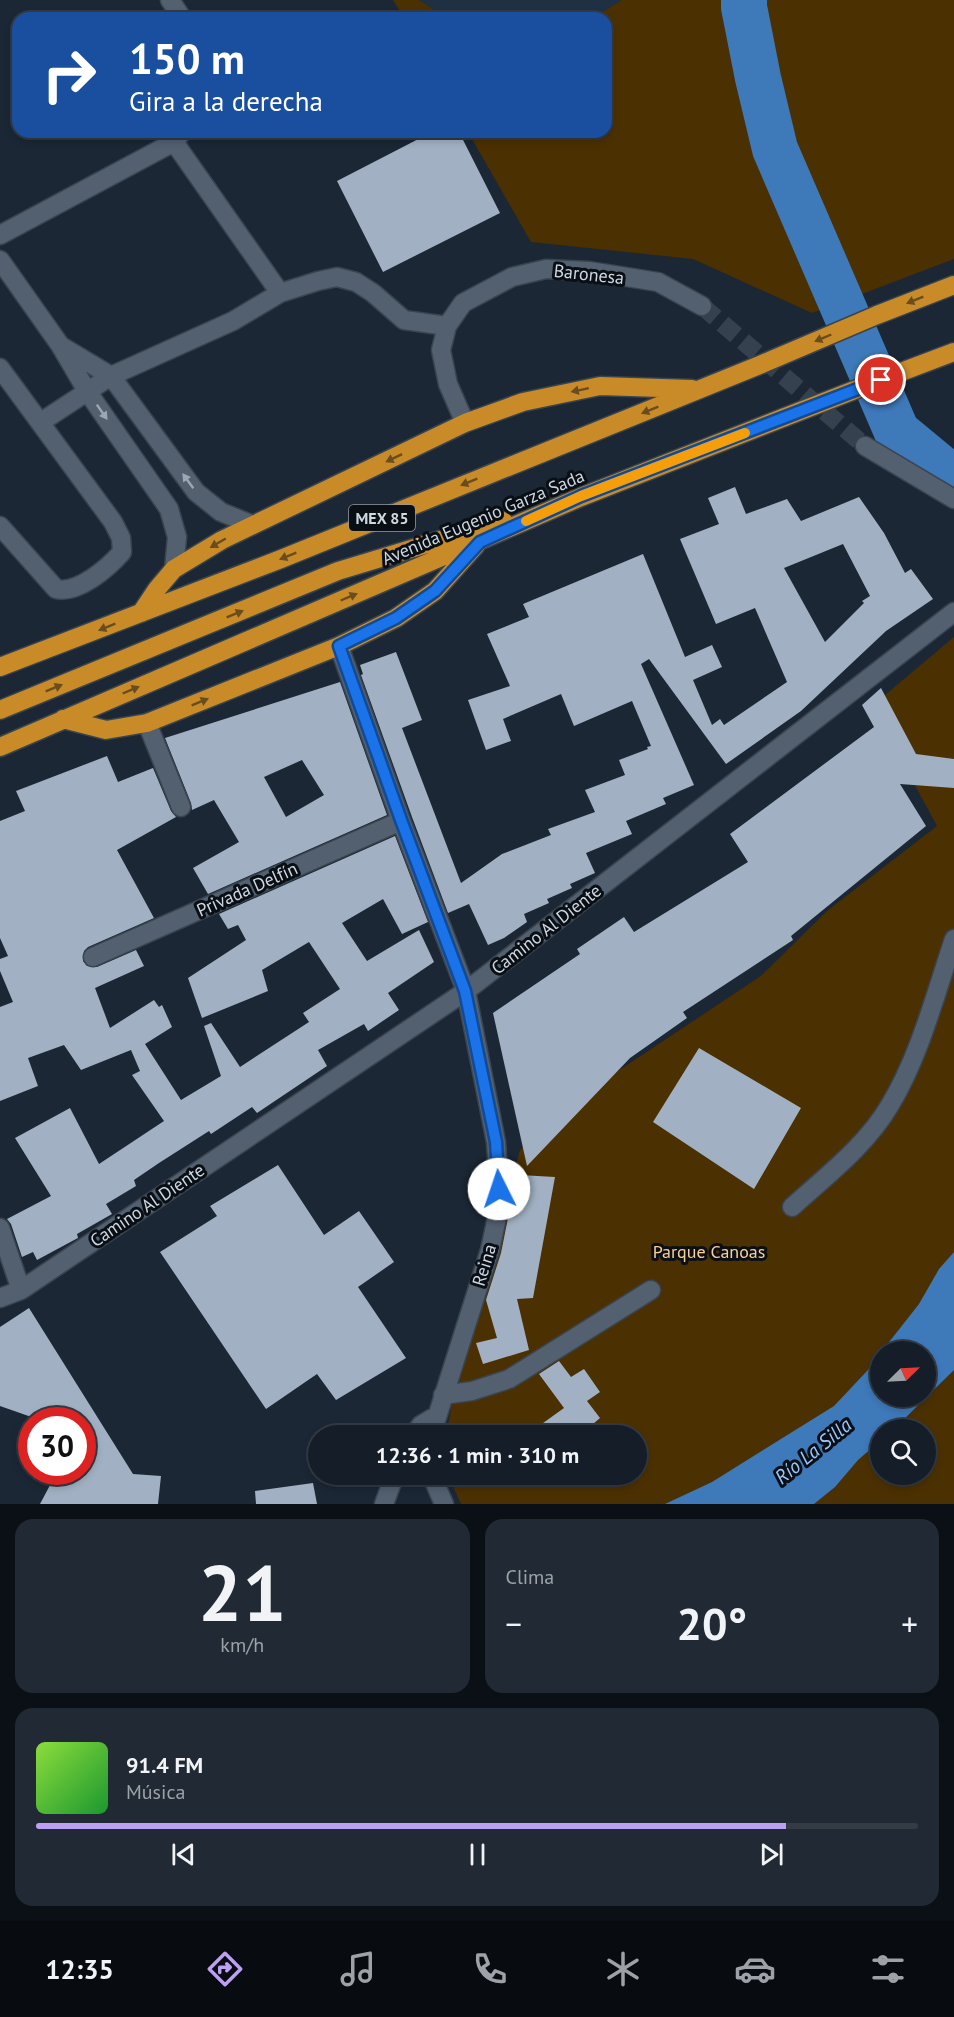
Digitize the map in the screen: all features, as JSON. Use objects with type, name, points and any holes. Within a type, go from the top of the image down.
[{"type":"highway","name":"Avenida Eugenio Garza Sada","points":[[0,668],[701,389],[954,285]]},
{"type":"highway","name":"Avenida Eugenio Garza Sada","points":[[0,747],[480,542],[581,496],[901,372],[945,359],[954,352]]},
{"type":"highway","points":[[141,613],[174,569],[222,540],[465,423],[523,402],[600,386],[701,389]]},
{"type":"highway","points":[[0,710],[338,571],[581,496]]},
{"type":"highway","points":[[63,719],[106,730],[147,723],[339,646],[396,618],[435,591],[480,542]]},
{"type":"street","points":[[0,235],[176,138]]},
{"type":"street","points":[[179,138],[280,293]]},
{"type":"street","points":[[0,260],[60,345],[87,391],[169,509],[177,537],[174,569]]},
{"type":"street","name":"Baronesa","points":[[465,423],[448,384],[441,350],[447,326],[464,303],[512,277],[546,269],[589,270],[658,282],[702,306]]},
{"type":"street","points":[[41,422],[111,376],[233,321],[280,293],[318,281],[337,277],[356,282],[373,293],[404,320],[447,326]]},
{"type":"street","points":[[60,345],[111,376],[196,492],[220,512],[253,525]]},
{"type":"street","points":[[0,368],[113,522],[121,537],[122,552],[112,564],[80,586],[65,591],[56,590],[0,526]]},
{"type":"street","points":[[866,446],[954,499]]},
{"type":"street","name":"Camino Al Diente","points":[[0,1298],[21,1290],[465,991],[954,612]]},
{"type":"street","name":"Reina","points":[[339,646],[465,991],[496,1142],[499,1189],[496,1222],[490,1250],[434,1425]]},
{"type":"street","points":[[147,723],[181,807]]},
{"type":"street","name":"Privada Delfín","points":[[93,957],[401,820]]},
{"type":"street","points":[[792,1207],[860,1145],[890,1106],[916,1053],[954,939]]},
{"type":"street","points":[[0,1228],[21,1290]]},
{"type":"street","points":[[444,1395],[472,1391],[509,1380],[651,1290]]},
{"type":"street","points":[[421,1425],[436,1416]]},
{"type":"street","points":[[384,1504],[391,1485]]},
{"type":"street","points":[[436,1485],[444,1504]]},
{"type":"shaded area","points":[[419,0],[622,0],[602,12],[438,12]]},
{"type":"green space","points":[[393,0],[419,0],[438,12],[400,12]]},
{"type":"green space","points":[[622,0],[954,0],[954,259],[812,313],[693,259],[531,242],[471,138],[612,138],[612,12],[602,12]]},
{"type":"green space","name":"Parque Canoas","points":[[954,637],[954,1504],[461,1504],[452,1485],[647,1485],[647,1425],[448,1425],[457,1377],[520,1150],[615,1073],[761,976],[827,911],[937,826],[872,706]]},
{"type":"water","points":[[954,1252],[954,1370],[936,1388],[936,1341],[890,1341],[919,1304],[939,1269]]},
{"type":"water","name":"Río La Silla","points":[[870,1367],[870,1407],[916,1407],[904,1419],[870,1419],[870,1450],[835,1487],[814,1504],[665,1504],[712,1482],[834,1406]]},
{"type":"building","points":[[420,138],[462,138],[500,213],[383,272],[337,181]]},
{"type":"building","points":[[735,487],[746,514],[787,499],[801,521],[859,497],[884,533],[905,573],[911,569],[933,599],[886,631],[801,711],[726,764],[649,659],[641,664],[694,785],[663,798],[666,804],[626,821],[632,834],[586,853],[595,873],[570,884],[572,888],[547,899],[549,903],[524,914],[527,922],[504,938],[488,945],[469,904],[448,913],[361,675],[363,674],[360,665],[396,652],[422,720],[402,728],[461,883],[502,854],[551,835],[548,829],[595,812],[585,790],[625,775],[619,760],[651,746],[632,701],[574,726],[561,694],[503,719],[511,741],[486,750],[468,700],[510,686],[487,634],[529,617],[523,604],[643,554],[685,657],[712,645],[722,667],[693,680],[712,725],[720,719],[724,725],[787,682],[755,608],[716,624],[680,539],[719,524],[708,498]],"holes":[[[843,544],[870,596],[862,601],[864,603],[825,642],[784,568]]]},
{"type":"building","points":[[340,682],[387,815],[208,894],[193,868],[239,842],[214,800],[192,810],[165,738]],"holes":[[[302,760],[324,795],[286,817],[264,777]]]},
{"type":"building","points":[[881,688],[916,754],[954,759],[954,788],[900,784],[926,826],[791,936],[793,940],[683,1012],[687,1018],[630,1058],[527,1166],[493,1013],[580,954],[577,949],[624,917],[634,932],[748,862],[730,834],[874,727],[862,705]]},
{"type":"building","points":[[107,756],[118,782],[153,768],[171,811],[176,817],[117,850],[154,918],[88,947],[84,951],[83,961],[87,966],[97,967],[136,950],[144,966],[95,988],[110,1028],[154,1000],[159,1007],[162,1005],[172,1027],[145,1044],[181,1100],[221,1076],[204,1026],[211,1023],[240,1067],[309,1022],[303,1013],[340,989],[309,942],[262,970],[268,991],[202,1018],[188,978],[246,940],[238,925],[228,929],[219,914],[395,836],[428,922],[402,934],[383,899],[342,923],[367,961],[419,930],[434,962],[388,993],[399,1010],[368,1031],[364,1024],[318,1050],[327,1066],[257,1113],[252,1107],[211,1134],[209,1131],[159,1163],[134,1180],[136,1186],[106,1204],[112,1214],[77,1234],[78,1238],[37,1260],[33,1252],[22,1257],[11,1224],[7,1219],[51,1196],[15,1138],[70,1108],[99,1164],[164,1121],[132,1075],[140,1071],[131,1050],[81,1070],[64,1045],[28,1058],[38,1086],[0,1101],[0,1007],[13,1002],[0,971],[0,959],[8,956],[0,938],[0,821],[25,811],[16,791]]},
{"type":"building","points":[[699,1048],[801,1108],[754,1189],[653,1122]]},
{"type":"building","points":[[278,1165],[324,1235],[359,1211],[394,1262],[358,1287],[406,1358],[336,1400],[317,1374],[266,1409],[160,1252],[217,1216],[210,1206]]},
{"type":"building","points":[[520,1175],[555,1177],[533,1298],[517,1299],[529,1350],[483,1364],[476,1343],[497,1338],[486,1300],[501,1253]]},
{"type":"building","points":[[29,1308],[91,1407],[18,1407],[18,1412],[0,1406],[0,1327]]},
{"type":"building","points":[[559,1361],[571,1377],[584,1369],[600,1392],[587,1401],[600,1418],[592,1425],[540,1425],[564,1408],[539,1374]]},
{"type":"building","points":[[96,1415],[133,1474],[161,1476],[158,1504],[40,1504],[50,1485],[96,1485]]},
{"type":"building","points":[[308,1484],[313,1485],[317,1504],[256,1504],[255,1491]]},
{"type":"waterway","points":[[744,0],[758,78],[775,149],[897,432],[954,479]]},
{"type":"tunnel","points":[[702,306],[865,446]]},
{"type":"slow traffic","points":[[526,521],[581,496],[745,433]]},
{"type":"route","points":[[499,1189],[496,1142],[465,991],[339,646],[396,618],[435,591],[480,542],[581,496],[881,380]]}]
